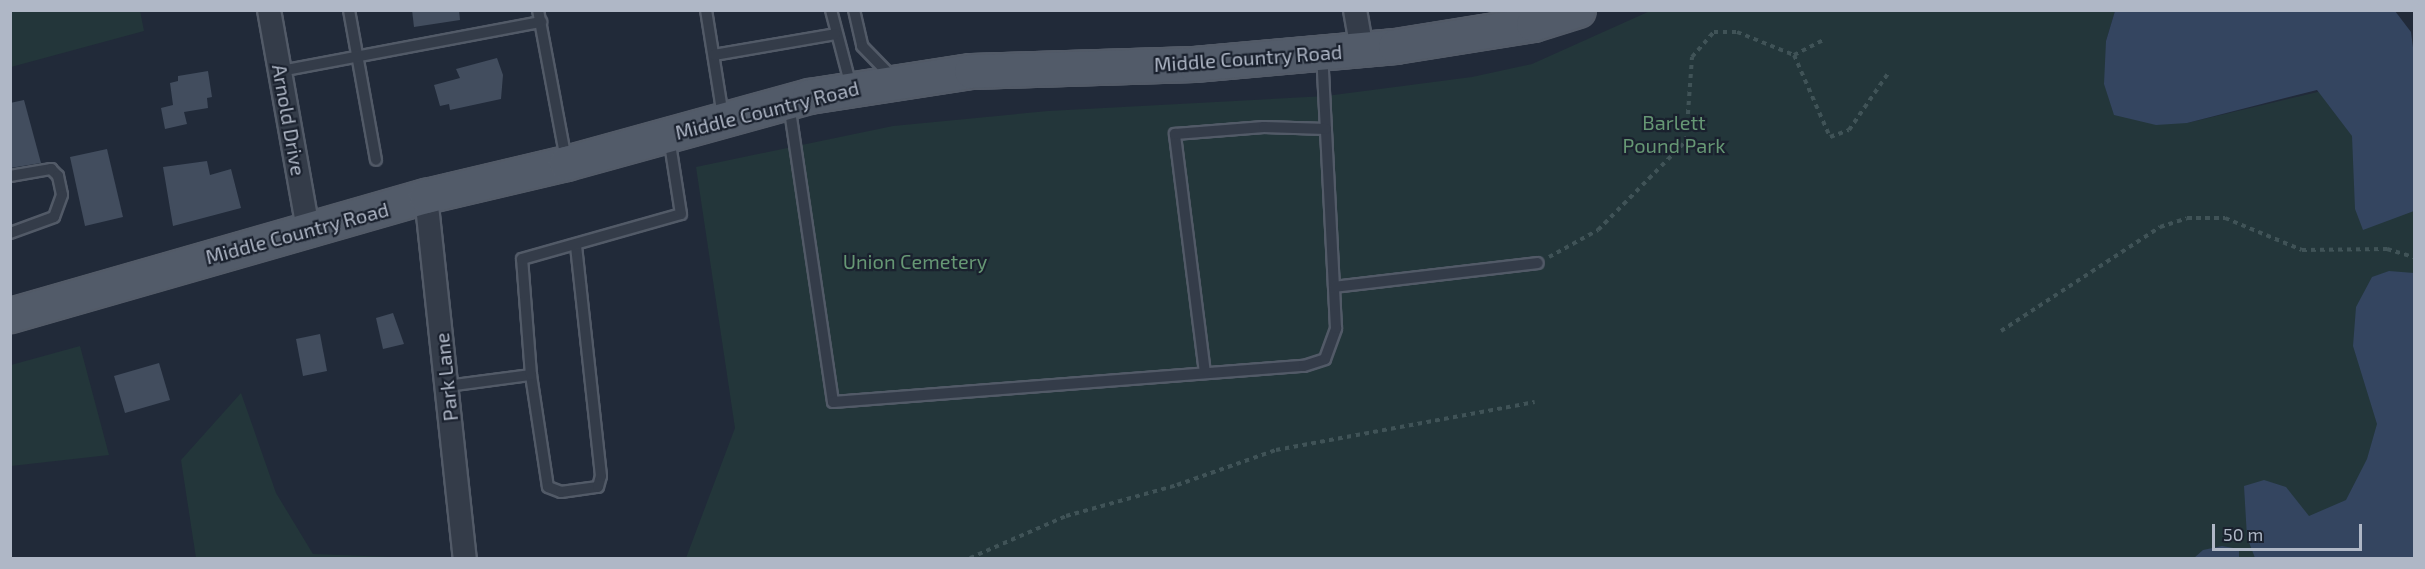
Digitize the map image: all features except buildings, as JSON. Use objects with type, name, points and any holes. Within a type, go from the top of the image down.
[{"type":"main road","name":"Middle Country Road","points":[[10,315],[426,196],[566,163],[789,102],[851,89],[971,70],[1194,64],[1362,49],[1533,24],[1578,10]]},
{"type":"street","name":"Arnold Drive","points":[[269,10],[308,230]]},
{"type":"street","points":[[1355,10],[1362,49]]},
{"type":"street","name":"Park Lane","points":[[426,196],[465,558]]},
{"type":"lane","points":[[349,10],[376,160]]},
{"type":"lane","points":[[538,10],[566,163]]},
{"type":"lane","points":[[706,10],[724,119]]},
{"type":"lane","points":[[831,10],[835,34],[851,89]]},
{"type":"lane","points":[[854,10],[862,46],[897,82]]},
{"type":"lane","points":[[281,71],[541,22]]},
{"type":"lane","points":[[714,55],[835,34]]},
{"type":"lane","points":[[789,102],[832,402],[1304,366],[1325,359],[1336,328],[1322,53]]},
{"type":"lane","points":[[1205,373],[1175,134],[1264,127],[1326,129]]},
{"type":"lane","points":[[576,244],[601,476],[598,487],[561,492],[548,487],[531,375],[522,259],[681,214],[668,134]]},
{"type":"lane","points":[[10,176],[51,169],[58,176],[62,195],[54,217],[10,233]]},
{"type":"lane","points":[[1334,287],[1538,263]]},
{"type":"lane","points":[[447,386],[531,375]]},
{"type":"path","points":[[1538,263],[1598,230],[1686,141],[1692,57],[1714,32],[1737,32],[1794,55],[1830,137],[1849,130],[1889,72]]},
{"type":"path","points":[[1794,55],[1824,40]]},
{"type":"path","points":[[2001,331],[2160,227],[2187,218],[2225,218],[2302,250],[2387,249],[2415,257]]},
{"type":"path","points":[[970,558],[1066,516],[1177,485],[1276,450],[1535,402]]},
{"type":"green space","points":[[11,10],[140,11],[144,31],[11,67]]},
{"type":"green space","points":[[1650,11],[2115,11],[2106,41],[2187,123],[2414,69],[2414,558],[686,558],[735,428],[696,167],[893,126],[1048,111],[1326,96],[1472,77],[1532,64]]},
{"type":"green space","points":[[80,346],[109,455],[11,466],[11,365]]},
{"type":"green space","points":[[241,393],[276,493],[313,554],[418,558],[196,558],[181,460]]},
{"type":"water","points":[[2115,11],[2395,11],[2411,32],[2414,55],[2414,211],[2363,230],[2355,209],[2352,136],[2317,90],[2187,123],[2156,125],[2114,115],[2104,84],[2106,41]]},
{"type":"water","points":[[2389,271],[2414,273],[2414,558],[2255,558],[2247,537],[2244,486],[2264,480],[2286,487],[2309,516],[2346,500],[2367,459],[2377,424],[2353,346],[2356,307],[2372,277]]},
{"type":"water","points":[[2222,546],[2239,549],[2239,558],[2194,558],[2203,550]]},
{"type":"park label","name":"Barlett Pound Park","points":[[1674,134]]},
{"type":"park label","name":"Union Cemetery","points":[[915,261]]}]
